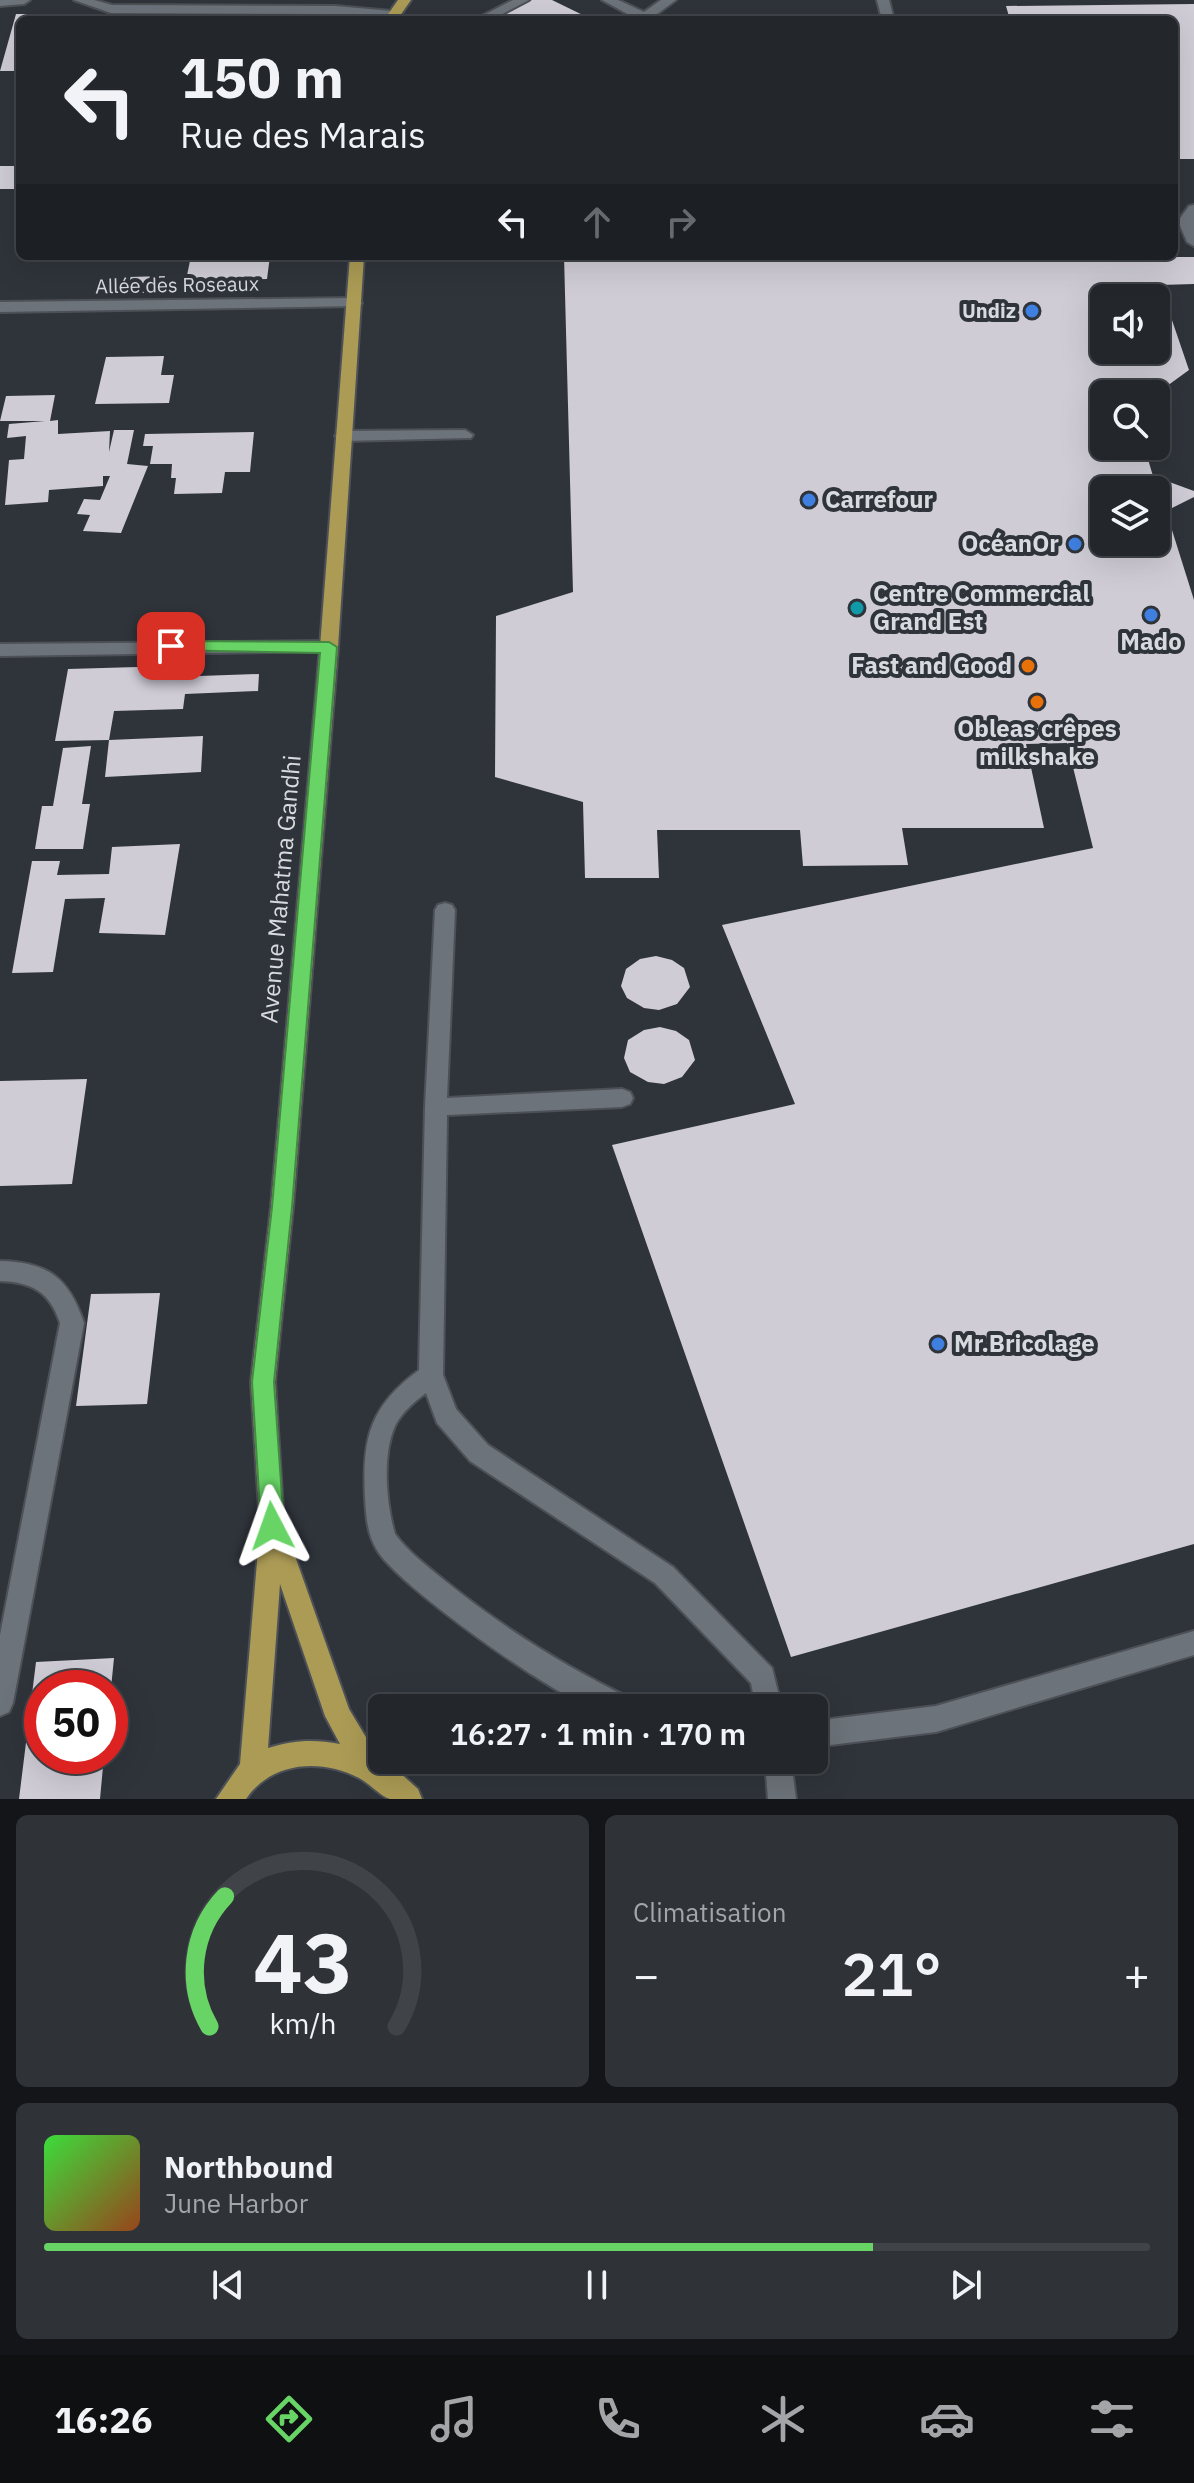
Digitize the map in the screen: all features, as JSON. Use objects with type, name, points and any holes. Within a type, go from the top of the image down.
[{"type":"main road","points":[[393,16],[406,0]]},
{"type":"main road","name":"Avenue Mahatma Gandhi","points":[[253,1766],[272,1526],[263,1382],[284,1192],[329,647],[357,260]]},
{"type":"main road","name":"Avenue Mahatma Gandhi","points":[[272,1526],[338,1716],[368,1765]]},
{"type":"main road","points":[[230,1799],[253,1766],[283,1756],[317,1752],[368,1765]]},
{"type":"main road","points":[[380,1774],[408,1799]]},
{"type":"street","points":[[0,2],[24,0]]},
{"type":"street","points":[[80,0],[111,9],[352,6],[384,16]]},
{"type":"street","points":[[489,16],[523,0]]},
{"type":"street","points":[[608,0],[637,16]]},
{"type":"street","points":[[646,16],[670,0]]},
{"type":"street","points":[[882,0],[895,0]]},
{"type":"street","points":[[1194,209],[1185,221],[1194,242]]},
{"type":"street","name":"Allée des Roseaux","points":[[0,307],[354,303]]},
{"type":"street","points":[[343,436],[465,435]]},
{"type":"street","points":[[0,650],[171,646],[329,647]]},
{"type":"street","points":[[445,910],[436,1107],[431,1375],[446,1415],[479,1453],[664,1575],[763,1677],[766,1694]]},
{"type":"street","points":[[436,1107],[622,1098]]},
{"type":"street","points":[[0,1271],[20,1270],[48,1281],[66,1300],[72,1323],[0,1703]]},
{"type":"street","points":[[431,1375],[404,1393],[381,1424],[375,1460],[378,1510],[385,1540],[407,1565],[457,1607],[545,1668],[596,1694]]},
{"type":"street","points":[[828,1732],[936,1719],[1194,1643]]},
{"type":"street","points":[[779,1774],[782,1799]]},
{"type":"building","points":[[532,0],[552,0],[585,16],[498,16]]},
{"type":"building","points":[[1194,4],[1194,159],[1178,159],[1178,16],[1009,16],[1006,6]]},
{"type":"building","points":[[16,14],[72,14],[16,16],[16,71],[0,71]]},
{"type":"building","points":[[301,14],[300,16],[99,15]]},
{"type":"building","points":[[0,166],[16,166],[16,189],[0,189]]},
{"type":"building","points":[[1178,257],[1194,257],[1194,284],[1090,284],[1090,364],[1170,364],[1170,314],[1189,370],[1170,384],[1170,380],[1090,380],[1090,460],[1148,460],[1153,476],[1090,476],[1090,556],[1170,556],[1170,524],[1194,600],[1194,1544],[791,1657],[612,1145],[795,1104],[722,925],[1093,848],[1067,743],[1026,744],[1044,828],[902,828],[908,865],[803,866],[800,830],[657,830],[659,878],[585,878],[583,802],[495,777],[496,616],[573,592],[564,260],[1178,260]]},
{"type":"building","points":[[190,260],[269,260],[267,279],[186,280]]},
{"type":"building","points":[[165,276],[161,293],[126,293],[129,277]]},
{"type":"building","points":[[164,356],[161,375],[174,375],[169,403],[95,404],[106,357]]},
{"type":"building","points":[[55,395],[50,421],[58,420],[58,434],[110,431],[109,452],[114,430],[134,430],[127,464],[148,466],[121,533],[83,531],[90,515],[77,514],[84,499],[100,500],[110,476],[103,476],[103,486],[49,490],[48,502],[5,505],[9,460],[24,459],[26,436],[7,438],[9,424],[45,421],[0,421],[6,396]]},
{"type":"building","points":[[254,432],[250,472],[225,472],[222,493],[174,494],[176,478],[171,478],[172,464],[150,464],[153,446],[143,446],[145,434]]},
{"type":"building","points":[[1170,482],[1194,491],[1194,497],[1170,509]]},
{"type":"building","points":[[172,666],[171,677],[259,674],[258,691],[185,694],[183,709],[114,711],[109,740],[55,741],[68,669]]},
{"type":"building","points":[[203,736],[201,772],[105,777],[109,740]]},
{"type":"building","points":[[91,746],[82,804],[90,804],[83,849],[35,849],[42,806],[53,806],[63,748]]},
{"type":"building","points":[[180,844],[165,935],[99,933],[105,898],[65,899],[53,972],[12,973],[32,861],[60,861],[57,875],[109,874],[112,847]]},
{"type":"building","points":[[656,956],[672,960],[684,968],[690,987],[677,1004],[659,1010],[644,1008],[627,998],[621,986],[626,969],[640,959]]},
{"type":"building","points":[[660,1027],[676,1031],[689,1040],[695,1060],[682,1077],[664,1084],[648,1082],[630,1072],[624,1058],[628,1040],[644,1030]]},
{"type":"building","points":[[87,1079],[72,1184],[0,1186],[0,1081]]},
{"type":"building","points":[[160,1293],[147,1404],[76,1406],[91,1294]]},
{"type":"building","points":[[114,1658],[113,1670],[35,1670],[36,1662]]},
{"type":"building","points":[[24,1759],[24,1774],[102,1774],[100,1799],[19,1799]]},
{"type":"place","name":"Undiz","points":[[1032,311]]},
{"type":"place","name":"Carrefour","points":[[809,500]]},
{"type":"place","name":"OcéanOr","points":[[1075,544]]},
{"type":"place","name":"Centre Commercial Grand Est","points":[[857,608]]},
{"type":"place","name":"Mado","points":[[1151,615]]},
{"type":"place","name":"Fast and Good","points":[[1028,666]]},
{"type":"place","name":"Obleas crêpes milkshake","points":[[1037,702]]},
{"type":"place","name":"Mr.Bricolage","points":[[938,1344]]},
{"type":"route","points":[[171,646],[329,647],[282,1207],[263,1382],[272,1526]]}]
